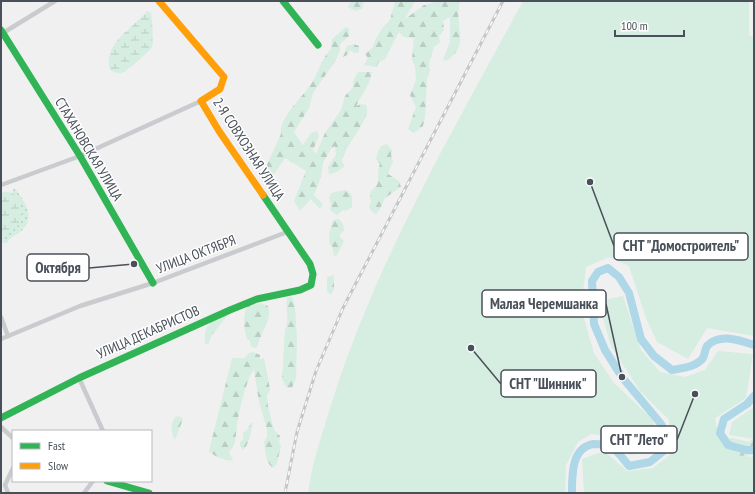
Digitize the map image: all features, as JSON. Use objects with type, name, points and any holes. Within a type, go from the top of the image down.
[{"type":"street","points":[[2,31],[55,1]]},
{"type":"street","name":"2-Я СОВХОЗНАЯ УЛИЦА","points":[[159,1],[224,77],[224,84],[218,91],[201,101],[222,137],[312,269],[314,279],[311,285]]},
{"type":"street","points":[[283,1],[318,45]]},
{"type":"street","name":"СТАХАНОВСКАЯ УЛИЦА","points":[[2,31],[80,156],[153,282]]},
{"type":"street","points":[[1,185],[80,156],[201,101]]},
{"type":"street","name":"УЛИЦА ОКТЯБРЯ","points":[[1,340],[80,306],[153,282],[287,232]]},
{"type":"street","name":"УЛИЦА ДЕКАБРИСТОВ","points":[[1,418],[79,378],[230,310],[257,299],[300,290],[311,285]]},
{"type":"street","points":[[1,317],[8,336]]},
{"type":"street","points":[[79,378],[103,430]]},
{"type":"street","points":[[1,427],[12,437]]},
{"type":"street","points":[[8,493],[5,485],[12,470]]},
{"type":"street","points":[[84,493],[92,482]]},
{"type":"street","points":[[110,482],[149,493]]},
{"type":"green space","points":[[351,1],[364,1],[362,9],[355,11],[348,7]]},
{"type":"green space","points":[[395,1],[415,1],[405,19],[424,5],[439,1],[460,2],[458,11],[460,42],[458,48],[454,55],[446,61],[443,59],[450,42],[450,17],[443,21],[444,30],[439,36],[440,42],[434,47],[429,63],[430,70],[427,80],[425,117],[423,126],[414,133],[408,129],[416,107],[410,95],[416,80],[415,66],[412,60],[414,38],[404,37],[399,32],[385,59],[379,62],[376,67],[364,65],[368,58],[365,54],[373,47],[375,40],[383,27],[390,20]]},
{"type":"green space","points":[[523,1],[749,1],[749,35],[754,37],[754,336],[707,328],[688,359],[657,342],[646,318],[629,266],[609,257],[586,267],[581,308],[594,353],[614,383],[652,419],[661,441],[652,452],[630,455],[607,436],[591,434],[578,442],[566,465],[565,493],[308,493],[315,458],[332,402],[350,350],[393,247],[443,148]]},
{"type":"green space","points":[[147,11],[151,13],[153,36],[152,47],[143,57],[124,72],[116,73],[110,70],[109,60],[115,44],[120,37]]},
{"type":"green space","points":[[346,27],[349,29],[349,36],[340,44],[340,50],[336,60],[313,93],[309,108],[294,132],[303,145],[311,133],[317,131],[319,136],[313,150],[316,154],[325,133],[341,110],[345,96],[353,87],[353,81],[358,72],[372,72],[369,83],[356,106],[361,104],[366,105],[367,111],[362,125],[344,155],[342,162],[345,166],[335,173],[329,174],[328,167],[336,155],[335,146],[331,149],[323,163],[321,177],[314,195],[323,204],[320,209],[311,199],[300,211],[294,201],[306,171],[285,158],[272,177],[264,171],[281,134],[281,128],[284,121],[313,81],[323,60],[331,49],[332,39]]},
{"type":"green space","points":[[354,44],[359,46],[359,52],[354,53],[350,50],[347,55],[343,57],[347,46]]},
{"type":"green space","points":[[387,144],[392,150],[391,155],[393,161],[388,174],[399,181],[401,187],[385,198],[376,214],[372,212],[369,207],[371,202],[370,193],[378,183],[380,164],[376,159],[377,154],[379,149]]},
{"type":"green space","points":[[14,188],[25,203],[29,217],[27,224],[22,231],[11,238],[7,243],[3,243],[2,237],[4,236],[18,196],[12,194]]},
{"type":"green space","points":[[345,190],[351,195],[352,207],[346,211],[343,210],[337,215],[330,210],[331,204],[329,197],[331,193]]},
{"type":"green space","points":[[1,192],[9,192],[18,196],[21,216],[20,221],[14,229],[1,237]]},
{"type":"green space","points":[[338,219],[341,221],[343,226],[344,231],[340,234],[340,237],[344,241],[337,255],[334,256],[332,246],[330,245],[329,234],[333,220]]},
{"type":"green space","points":[[334,275],[334,289],[331,295],[327,291],[327,277]]},
{"type":"green space","points":[[290,296],[293,299],[295,307],[297,338],[296,378],[292,388],[287,388],[282,379],[285,330],[287,322],[287,298]]},
{"type":"green space","points":[[623,296],[641,350],[660,372],[685,377],[705,370],[718,351],[753,354],[746,398],[715,418],[722,454],[754,457],[754,493],[584,493],[582,459],[604,451],[627,471],[653,468],[670,455],[669,420],[640,391],[611,346],[598,301]]},
{"type":"green space","points":[[260,303],[268,306],[269,316],[257,347],[254,348],[247,339],[244,327],[246,306]]},
{"type":"green space","points":[[222,316],[227,316],[211,336],[208,345],[205,343],[206,329],[210,323]]},
{"type":"green space","points":[[253,352],[260,355],[260,359],[264,358],[270,389],[267,396],[268,406],[274,430],[280,436],[279,443],[281,446],[277,463],[274,468],[269,464],[265,453],[264,442],[267,437],[267,429],[259,402],[254,370],[251,374],[243,396],[235,443],[229,452],[233,460],[220,458],[209,451],[232,358],[244,358],[249,353]]},
{"type":"green space","points":[[754,407],[754,439],[729,435],[732,422]]},
{"type":"green space","points":[[179,416],[183,419],[175,440],[172,431],[173,420],[175,417]]},
{"type":"green space","points":[[251,423],[253,423],[250,438],[243,450],[240,446],[240,442],[243,439],[243,433],[247,430]]},
{"type":"green space","points":[[754,437],[754,455],[738,456],[729,468],[715,442],[732,438],[749,442]]},
{"type":"waterway","points":[[572,493],[574,463],[577,456],[586,446],[603,444],[610,447],[619,453],[629,466],[650,462],[666,449],[667,437],[661,424],[622,377],[605,350],[594,324],[592,281],[598,272],[608,268],[619,277],[629,293],[641,339],[654,356],[672,370],[689,367],[697,363],[703,358],[707,346],[717,340],[730,339],[754,345]]},
{"type":"waterway","points":[[754,396],[747,404],[724,419],[720,433],[728,445],[746,450],[754,450]]},
{"type":"railway","points":[[285,493],[297,432],[316,371],[343,308],[503,1]]},
{"type":"traffic: fast","points":[[283,1],[318,45]]},
{"type":"traffic: fast","points":[[1,30],[80,156],[153,283]]},
{"type":"traffic: fast","points":[[1,418],[79,378],[230,310],[257,299],[300,290],[311,285],[313,274],[310,264],[263,195]]},
{"type":"traffic: fast","points":[[110,482],[149,493]]},
{"type":"traffic: slow","points":[[159,1],[224,77],[220,89],[201,101],[219,131],[263,195]]},
{"type":"place","name":"СНТ \"Домостроитель\"","points":[[590,182]]},
{"type":"place","name":"Октября","points":[[134,264]]},
{"type":"place","name":"СНТ \"Шинник\"","points":[[471,348]]},
{"type":"place","name":"Малая Черемшанка","points":[[622,377]]},
{"type":"place","name":"СНТ \"Лето\"","points":[[695,394]]}]
